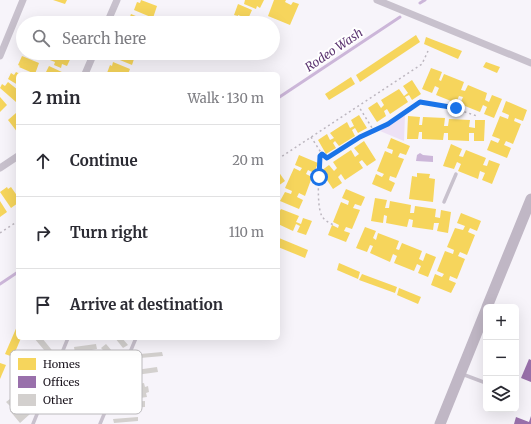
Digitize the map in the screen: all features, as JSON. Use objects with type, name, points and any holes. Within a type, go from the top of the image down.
[{"type":"main road","points":[[488,304],[530,202]]},
{"type":"main road","points":[[440,424],[483,317]]},
{"type":"street","points":[[17,16],[24,0]]},
{"type":"street","points":[[110,16],[117,0]]},
{"type":"street","points":[[377,0],[531,63]]},
{"type":"street","points":[[0,56],[16,19]]},
{"type":"street","points":[[86,72],[91,60]]},
{"type":"street","points":[[0,168],[16,157]]},
{"type":"lane","points":[[444,202],[456,174]]},
{"type":"lane","points":[[63,350],[67,340]]},
{"type":"lane","points":[[131,350],[135,340]]},
{"type":"lane","points":[[460,373],[483,382]]},
{"type":"lane","points":[[33,424],[37,414]]},
{"type":"lane","points":[[100,424],[104,414]]},
{"type":"path","points":[[280,158],[422,64],[428,51]]},
{"type":"path","points":[[311,137],[322,154],[327,158],[360,137],[388,124],[420,102],[456,108],[477,116]]},
{"type":"path","points":[[358,106],[374,131]]},
{"type":"path","points":[[322,154],[320,156],[319,177],[321,214],[326,221],[334,225]]},
{"type":"path","points":[[0,233],[16,222]]},
{"type":"shaded area","points":[[405,115],[404,141],[380,131]]},
{"type":"shaded area","points":[[420,153],[423,155],[433,156],[433,162],[416,161],[417,155]]},
{"type":"building: Homes","points":[[53,0],[67,0],[65,4]]},
{"type":"building: Homes","points":[[141,0],[157,6],[154,16],[148,16],[134,10],[137,2],[140,3]]},
{"type":"building: Homes","points":[[245,0],[264,0],[260,8],[257,6],[256,9],[244,4]]},
{"type":"building: Homes","points":[[274,0],[286,0],[285,2],[291,5],[293,2],[299,4],[290,25],[280,21],[280,16],[268,16]]},
{"type":"building: Homes","points":[[238,4],[252,10],[249,16],[234,15]]},
{"type":"building: Homes","points":[[416,35],[420,42],[360,82],[356,75]]},
{"type":"building: Homes","points":[[426,37],[462,51],[458,59],[424,44]]},
{"type":"building: Homes","points":[[20,60],[32,60],[39,63],[36,72],[30,72],[19,67],[20,66],[18,65]]},
{"type":"building: Homes","points":[[50,60],[70,60],[67,66],[62,64],[61,68],[54,65],[55,62]]},
{"type":"building: Homes","points":[[120,60],[134,60],[132,65]]},
{"type":"building: Homes","points":[[113,62],[130,69],[129,72],[107,72],[110,65],[112,66]]},
{"type":"building: Homes","points":[[486,62],[500,67],[497,73],[483,67]]},
{"type":"building: Homes","points":[[49,66],[62,72],[46,72]]},
{"type":"building: Homes","points":[[431,68],[442,72],[439,80],[441,81],[444,74],[464,82],[461,90],[465,91],[468,85],[487,93],[485,100],[489,102],[492,95],[502,99],[494,118],[484,114],[487,107],[483,105],[480,112],[460,104],[463,97],[459,96],[456,103],[436,95],[439,88],[435,86],[432,93],[422,89]]},
{"type":"building: Homes","points":[[16,72],[16,84],[8,79],[11,73],[14,75]]},
{"type":"building: Homes","points":[[351,77],[355,84],[329,100],[325,94]]},
{"type":"building: Homes","points":[[412,80],[421,94],[412,100],[409,95],[405,97],[408,102],[390,114],[387,109],[384,111],[386,116],[377,122],[368,108],[377,102],[381,108],[384,105],[381,100],[399,89],[404,96],[408,93],[403,86]]},
{"type":"building: Homes","points":[[8,82],[16,88],[16,102],[0,88],[2,84],[5,86]]},
{"type":"building: Homes","points":[[0,97],[7,105],[0,112]]},
{"type":"building: Homes","points":[[506,101],[527,110],[523,121],[515,118],[514,121],[521,124],[513,144],[506,141],[504,145],[511,148],[507,158],[487,150],[491,140],[498,143],[500,139],[492,136],[500,116],[508,119],[509,115],[502,112]]},
{"type":"building: Homes","points":[[16,113],[16,130],[8,120]]},
{"type":"building: Homes","points":[[359,115],[367,128],[358,133],[355,128],[352,130],[355,136],[339,146],[335,141],[333,143],[336,148],[326,154],[318,140],[327,134],[330,140],[334,138],[330,133],[347,122],[350,128],[354,126],[351,120]]},
{"type":"building: Homes","points":[[408,116],[420,117],[419,125],[422,125],[423,117],[445,118],[444,126],[448,126],[449,119],[470,120],[469,127],[475,128],[475,120],[485,120],[484,141],[474,141],[474,133],[469,133],[469,141],[448,140],[448,133],[444,133],[443,140],[422,139],[422,132],[419,132],[418,139],[407,139]]},
{"type":"building: Homes","points":[[391,138],[410,146],[406,155],[400,153],[398,157],[404,159],[396,178],[390,176],[389,180],[395,183],[391,192],[372,184],[376,174],[382,177],[384,174],[377,171],[385,151],[392,154],[393,150],[387,148]]},
{"type":"building: Homes","points":[[364,141],[376,160],[367,166],[362,160],[359,162],[363,168],[345,180],[341,174],[338,177],[342,183],[333,189],[321,171],[329,165],[334,171],[337,168],[333,162],[351,150],[355,157],[359,154],[354,148]]},
{"type":"building: Homes","points":[[451,144],[462,149],[459,156],[463,157],[466,150],[486,158],[483,165],[487,166],[489,160],[500,164],[492,184],[482,180],[485,173],[480,171],[478,179],[458,171],[461,164],[457,162],[454,169],[443,166]]},
{"type":"building: Homes","points":[[299,155],[318,163],[314,173],[308,170],[306,174],[312,177],[305,196],[299,193],[297,197],[303,200],[299,209],[280,201],[285,192],[291,194],[292,191],[285,188],[294,168],[300,171],[302,168],[295,165]]},
{"type":"building: Homes","points":[[417,173],[430,174],[429,178],[435,179],[433,202],[409,199],[412,176],[417,177]]},
{"type":"building: Homes","points":[[280,174],[285,181],[280,185]]},
{"type":"building: Homes","points":[[7,187],[8,189],[11,187],[16,194],[16,204],[11,208],[0,192]]},
{"type":"building: Homes","points":[[346,189],[365,197],[361,206],[355,204],[353,208],[360,210],[352,229],[346,227],[344,231],[350,233],[346,242],[328,235],[332,225],[338,228],[339,225],[333,222],[341,202],[348,205],[349,201],[342,198]]},
{"type":"building: Homes","points":[[375,198],[387,200],[385,208],[389,208],[390,201],[411,205],[410,213],[414,213],[415,206],[436,209],[435,217],[440,218],[441,210],[451,212],[448,233],[437,231],[439,223],[434,223],[433,230],[412,227],[413,220],[409,219],[407,227],[386,223],[387,216],[384,215],[383,223],[371,221]]},
{"type":"building: Homes","points":[[0,201],[7,212],[0,217]]},
{"type":"building: Homes","points":[[281,209],[299,216],[296,222],[301,224],[303,218],[312,221],[306,235],[297,232],[300,226],[296,224],[293,231],[280,225]]},
{"type":"building: Homes","points":[[461,213],[481,221],[477,231],[470,228],[468,232],[475,235],[467,255],[460,252],[458,256],[465,259],[457,279],[450,276],[449,280],[456,283],[451,293],[431,285],[435,274],[442,277],[444,274],[437,271],[445,251],[453,254],[454,250],[447,247],[455,228],[463,230],[465,226],[457,223]]},
{"type":"building: Homes","points":[[365,227],[376,231],[373,238],[376,240],[378,233],[399,241],[396,249],[399,250],[402,243],[422,251],[419,259],[423,261],[426,253],[436,257],[428,277],[418,273],[421,266],[417,264],[414,271],[394,263],[397,256],[393,254],[390,262],[370,253],[373,246],[370,245],[367,252],[356,248]]},
{"type":"building: Homes","points":[[280,238],[308,250],[305,258],[280,248]]},
{"type":"building: Homes","points":[[339,263],[360,272],[358,279],[337,270]]},
{"type":"building: Homes","points":[[362,274],[397,287],[395,293],[359,280]]},
{"type":"building: Homes","points":[[399,288],[421,297],[418,304],[397,295]]},
{"type":"building: Homes","points":[[16,329],[16,340],[20,340],[16,350],[10,350],[10,356],[5,354]]},
{"type":"building: Homes","points":[[0,363],[6,365],[0,379]]},
{"type":"building: Offices","points":[[529,359],[531,360],[531,382],[521,378]]},
{"type":"building: Offices","points":[[531,416],[531,424],[514,424],[516,417],[529,422]]},
{"type":"building: Other","points":[[36,340],[44,340],[52,350],[44,350]]},
{"type":"building: Other","points":[[117,340],[124,340],[128,345],[123,348]]},
{"type":"building: Other","points":[[96,344],[97,349],[74,350],[74,347]]},
{"type":"building: Other","points":[[106,344],[111,350],[103,350],[101,348]]},
{"type":"building: Other","points":[[162,352],[163,356],[142,358],[142,354]]},
{"type":"building: Other","points":[[157,367],[158,372],[142,374],[142,369]]},
{"type":"building: Other","points":[[142,383],[144,383],[145,387],[148,386],[149,392],[146,393],[147,397],[142,398]]},
{"type":"building: Other","points":[[10,399],[10,406],[6,402]]},
{"type":"building: Other","points":[[142,401],[145,401],[145,407],[142,407]]},
{"type":"building: Other","points":[[12,414],[30,414],[20,423]]},
{"type":"building: Other","points":[[138,417],[138,421],[114,423],[113,419]]},
{"type":"waterway","points":[[420,3],[425,0]]},
{"type":"waterway","name":"Rodeo Wash","points":[[280,97],[400,17]]},
{"type":"waterway","name":"Rodeo Wash","points":[[0,284],[16,273]]},
{"type":"route","points":[[319,177],[320,156],[322,154],[327,158],[360,137],[388,124],[420,102],[456,108]]}]
